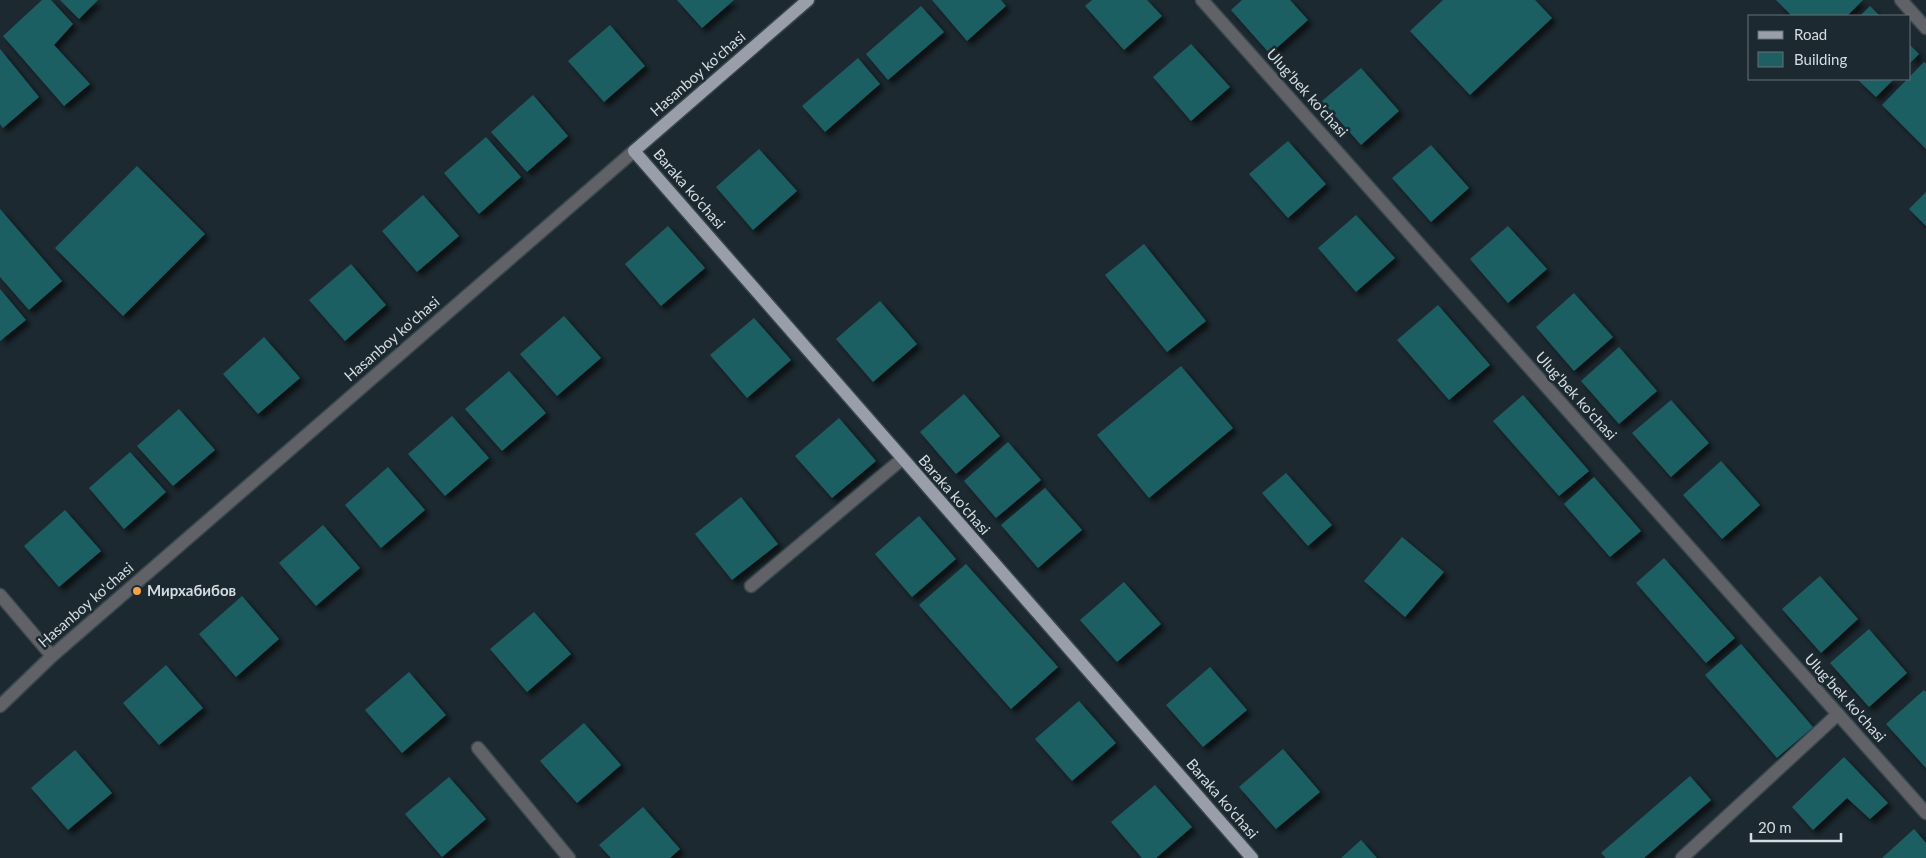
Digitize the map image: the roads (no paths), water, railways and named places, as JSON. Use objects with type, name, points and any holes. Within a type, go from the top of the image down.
[{"type":"main road","name":"Hasanboy ko'chasi","points":[[634,151],[808,0]]},
{"type":"main road","name":"Baraka ko'chasi","points":[[634,151],[1252,858]]},
{"type":"street","name":"Ulug'bek ko'chasi","points":[[1202,0],[1926,813]]},
{"type":"street","points":[[1901,0],[1926,28]]},
{"type":"street","name":"Hasanboy ko'chasi","points":[[0,706],[52,656],[634,151]]},
{"type":"street","points":[[751,586],[902,459]]},
{"type":"street","points":[[0,594],[52,656]]},
{"type":"street","points":[[1682,858],[1838,714]]},
{"type":"street","points":[[478,748],[569,858]]},
{"type":"place","name":"Мирхабибов","points":[[137,591]]}]
